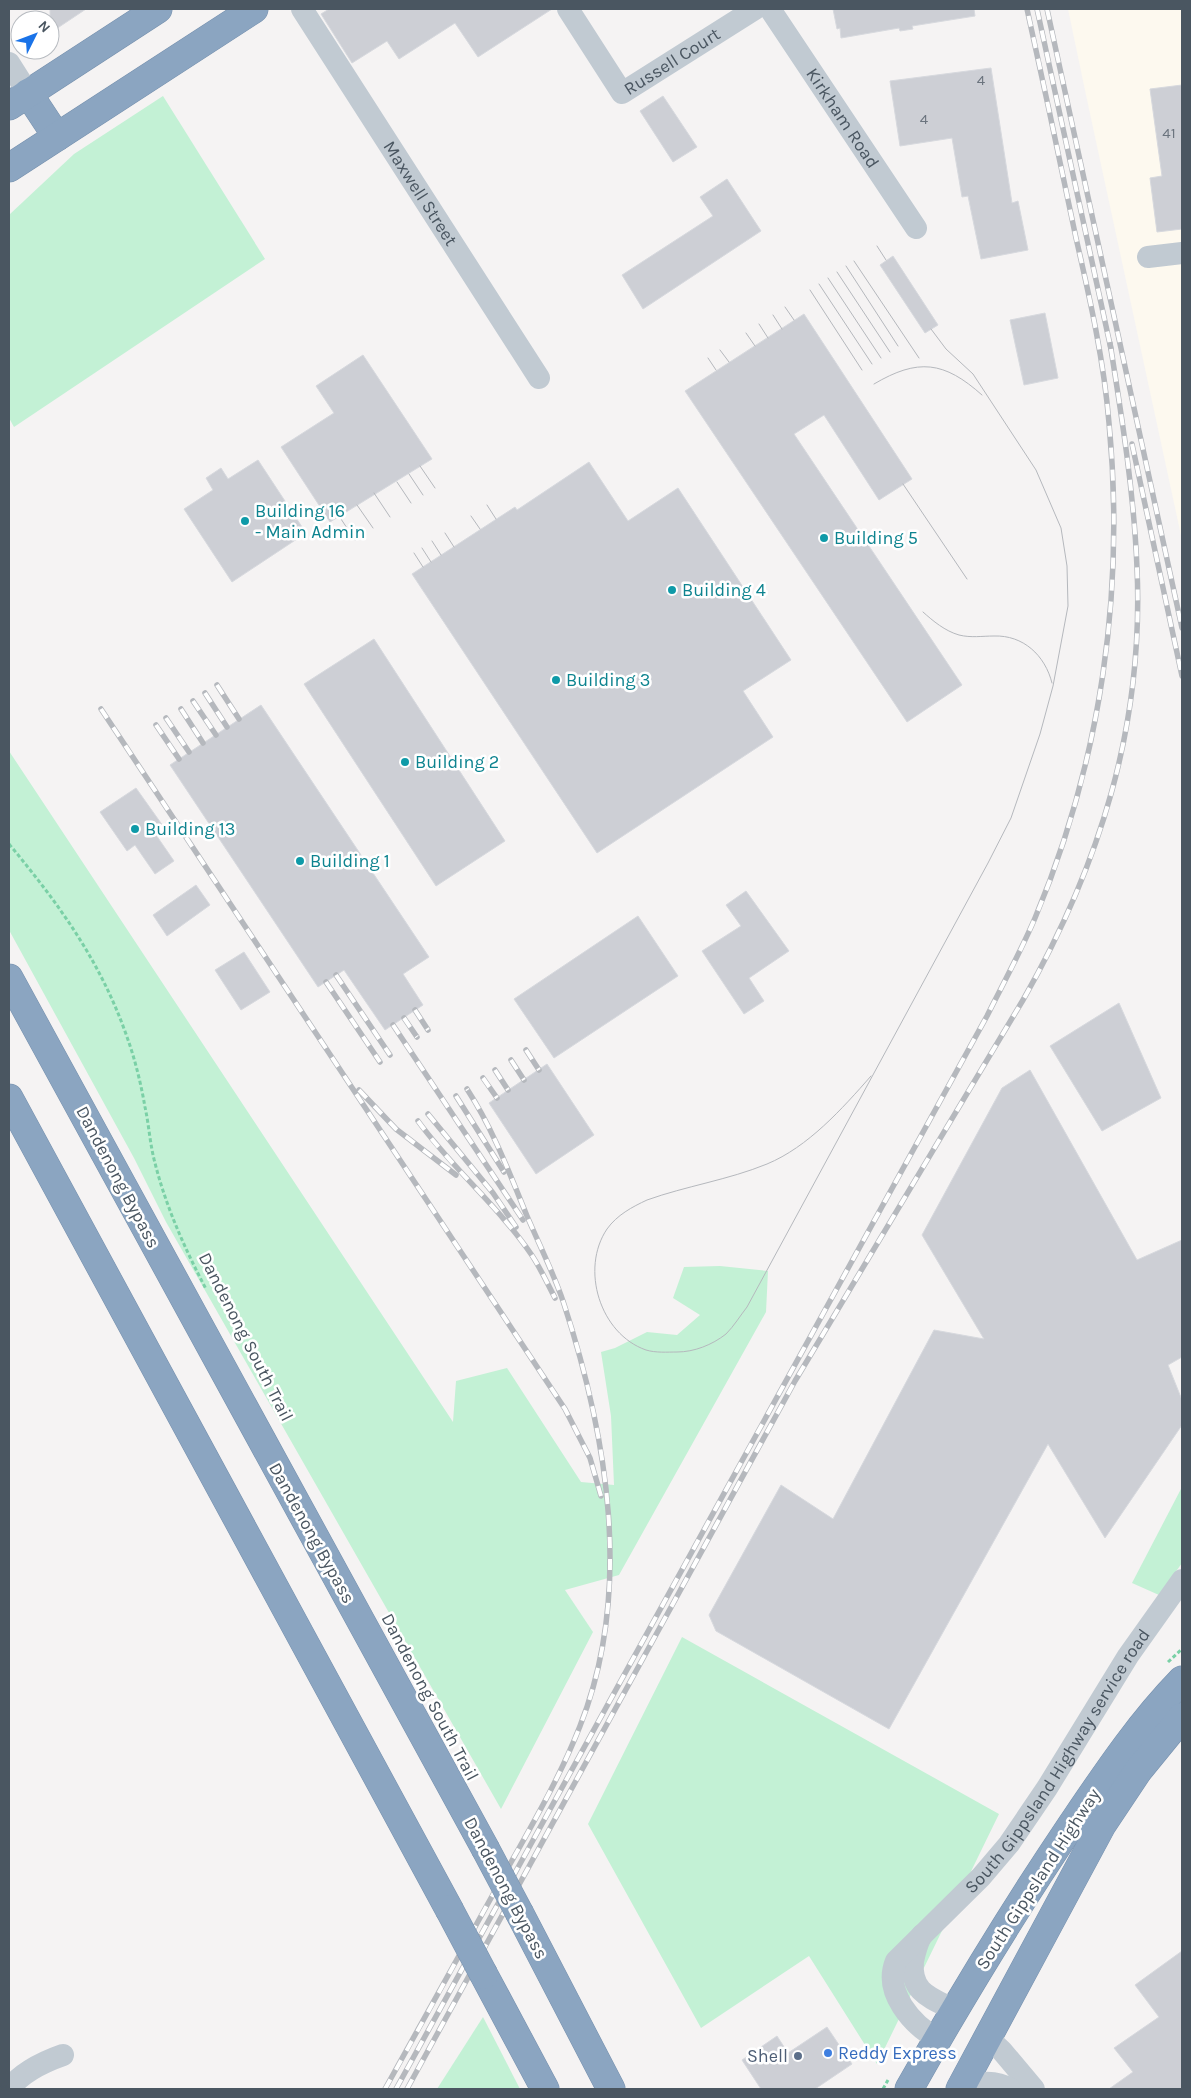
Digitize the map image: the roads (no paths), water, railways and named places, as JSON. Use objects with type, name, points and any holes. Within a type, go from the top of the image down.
[{"type":"highway","points":[[57,138],[19,100],[158,9]]},
{"type":"highway","points":[[9,168],[254,9]]},
{"type":"highway","name":"Dandenong Bypass","points":[[9,978],[485,1848],[610,2089]]},
{"type":"highway","points":[[9,1098],[545,2089]]},
{"type":"highway","name":"South Gippsland Highway","points":[[910,2089],[955,2010],[1050,1856],[1107,1772],[1149,1718],[1182,1680]]},
{"type":"highway","name":"South Gippsland Highway","points":[[960,2089],[1102,1824],[1138,1771],[1182,1717]]},
{"type":"highway","points":[[955,2010],[988,2038]]},
{"type":"highway","points":[[938,2039],[988,2038]]},
{"type":"street","name":"Maxwell Street","points":[[302,9],[539,378]]},
{"type":"street","name":"Russell Court","points":[[568,9],[622,93],[755,9]]},
{"type":"street","name":"Kirkham Road","points":[[770,9],[916,228]]},
{"type":"street","points":[[9,64],[19,100]]},
{"type":"street","points":[[1148,257],[1182,253]]},
{"type":"street","name":"South Gippsland Highway service road","points":[[938,2039],[913,2021],[899,1999],[892,1979],[896,1961],[981,1877],[1009,1844],[1047,1788],[1128,1656],[1182,1580]]},
{"type":"street","name":"South Gippsland Highway service road","points":[[922,1934],[913,1961],[915,1984],[926,1994],[955,2010]]},
{"type":"street","points":[[988,2038],[1010,2060],[1034,2089]]},
{"type":"street","points":[[9,2089],[42,2062],[63,2055]]},
{"type":"street","points":[[960,2089],[986,2083],[1000,2084],[1010,2089]]},
{"type":"tram line","points":[[877,246],[886,260]]},
{"type":"tram line","points":[[854,261],[919,358]]},
{"type":"tram line","points":[[846,266],[898,346]]},
{"type":"tram line","points":[[837,272],[890,352]]},
{"type":"tram line","points":[[828,278],[881,358]]},
{"type":"tram line","points":[[819,284],[872,364]]},
{"type":"tram line","points":[[810,290],[862,370]]},
{"type":"tram line","points":[[785,307],[794,320]]},
{"type":"tram line","points":[[773,315],[782,329]]},
{"type":"tram line","points":[[759,324],[768,338]]},
{"type":"tram line","points":[[871,1076],[824,1126],[782,1157],[752,1170],[647,1200],[615,1220],[607,1229],[599,1245],[595,1263],[595,1281],[599,1299],[606,1315],[617,1330],[630,1342],[646,1350],[654,1352],[690,1351],[709,1345],[721,1338],[747,1307],[988,863],[1011,818],[1040,734],[1053,686],[1068,606],[1067,566],[1061,528],[1036,470],[973,374],[946,349],[931,329]]},
{"type":"tram line","points":[[746,333],[755,346]]},
{"type":"tram line","points":[[720,350],[729,362]]},
{"type":"tram line","points":[[708,358],[716,370]]},
{"type":"tram line","points":[[874,384],[904,370],[930,367],[955,375],[982,395]]},
{"type":"tram line","points":[[420,466],[435,488]]},
{"type":"tram line","points":[[409,474],[423,495]]},
{"type":"tram line","points":[[397,482],[411,503]]},
{"type":"tram line","points":[[903,484],[967,579]]},
{"type":"tram line","points":[[374,493],[390,517]]},
{"type":"tram line","points":[[357,505],[373,528]]},
{"type":"tram line","points":[[487,505],[496,519]]},
{"type":"tram line","points":[[339,516],[355,540]]},
{"type":"tram line","points":[[471,516],[480,529]]},
{"type":"tram line","points":[[445,533],[454,547]]},
{"type":"tram line","points":[[432,541],[441,555]]},
{"type":"tram line","points":[[422,548],[431,562]]},
{"type":"tram line","points":[[414,553],[423,567]]},
{"type":"tram line","points":[[923,612],[944,628],[959,635],[1005,637],[1023,643],[1044,664],[1052,683]]},
{"type":"railway","points":[[396,2089],[987,1016],[1035,918],[1058,859],[1077,798],[1092,737],[1103,675],[1110,612],[1113,550],[1113,486],[1107,400],[1096,330],[1027,9]]},
{"type":"railway","points":[[1037,9],[1111,349]]},
{"type":"railway","points":[[1047,9],[1182,628]]},
{"type":"railway","points":[[407,2089],[795,1381],[1023,1000],[1074,898],[1095,845],[1112,792],[1124,738],[1133,683],[1137,626],[1137,568],[1133,512],[1123,427],[1110,343]]},
{"type":"railway","points":[[1132,444],[1182,676]]},
{"type":"railway","points":[[217,685],[239,719]]},
{"type":"railway","points":[[205,693],[227,727]]},
{"type":"railway","points":[[193,701],[216,735]]},
{"type":"railway","points":[[101,709],[565,1409],[590,1458],[601,1496]]},
{"type":"railway","points":[[181,709],[203,743]]},
{"type":"railway","points":[[166,718],[189,752]]},
{"type":"railway","points":[[156,725],[179,759]]},
{"type":"railway","points":[[336,975],[390,1055]]},
{"type":"railway","points":[[326,982],[380,1062]]},
{"type":"railway","points":[[415,1010],[428,1030]]},
{"type":"railway","points":[[404,1018],[417,1037]]},
{"type":"railway","points":[[393,1025],[523,1220]]},
{"type":"railway","points":[[526,1050],[539,1070]]},
{"type":"railway","points":[[511,1060],[524,1080]]},
{"type":"railway","points":[[495,1070],[508,1090]]},
{"type":"railway","points":[[483,1078],[497,1098]]},
{"type":"railway","points":[[385,2089],[533,1824],[563,1766],[580,1726],[597,1674],[606,1621],[610,1567],[608,1513],[602,1458],[579,1352],[563,1301],[507,1167],[493,1135],[467,1089]]},
{"type":"railway","points":[[359,1090],[396,1129],[456,1175]]},
{"type":"railway","points":[[456,1096],[504,1172]]},
{"type":"railway","points":[[428,1114],[493,1193],[516,1227]]},
{"type":"railway","points":[[418,1121],[445,1155],[518,1236],[534,1259],[555,1298]]},
{"type":"place","name":"Building 16 - Main Admin","points":[[245,521]]},
{"type":"place","name":"Building 5","points":[[824,538]]},
{"type":"place","name":"Building 4","points":[[672,590]]},
{"type":"place","name":"Building 3","points":[[556,680]]},
{"type":"place","name":"Building 2","points":[[405,762]]},
{"type":"place","name":"Building 13","points":[[135,829]]},
{"type":"place","name":"Building 1","points":[[300,861]]},
{"type":"place","name":"Reddy Express","points":[[828,2053]]},
{"type":"place","name":"Shell","points":[[798,2056]]}]
